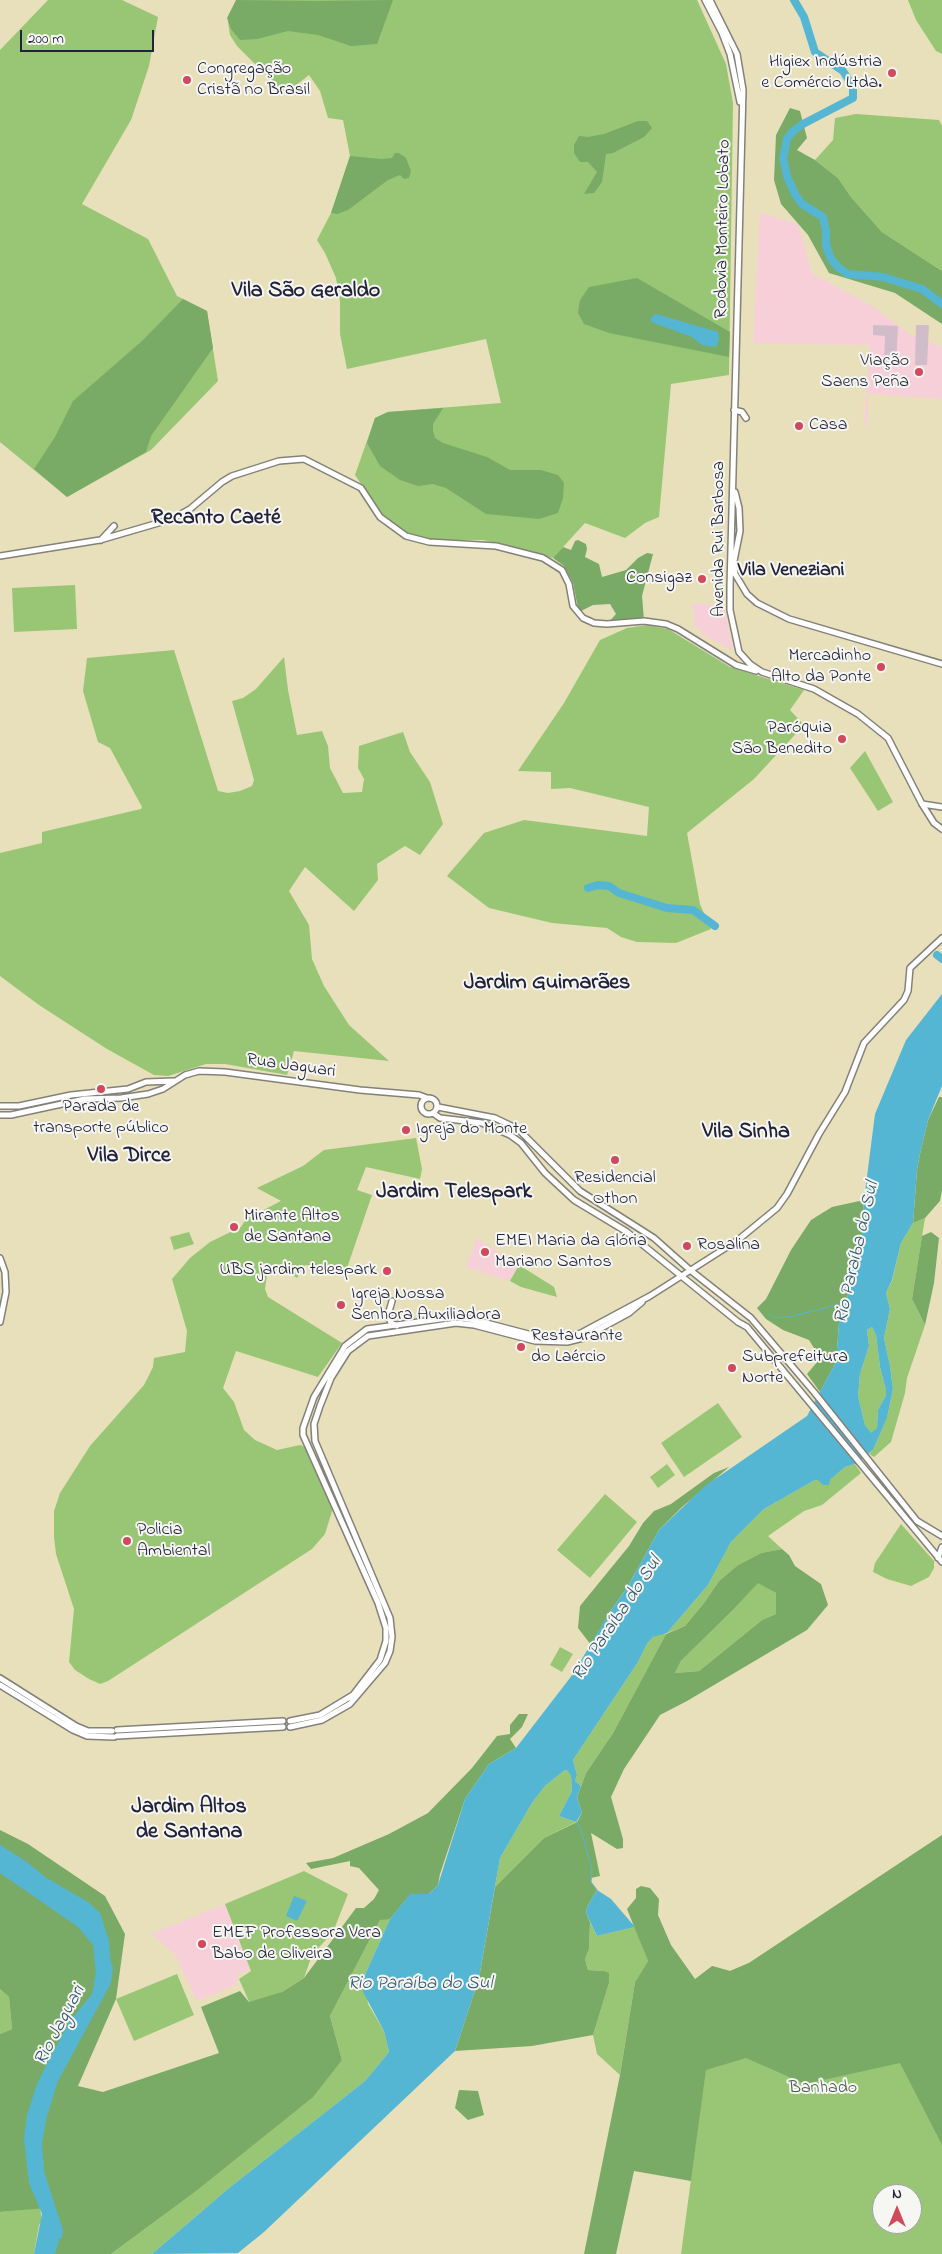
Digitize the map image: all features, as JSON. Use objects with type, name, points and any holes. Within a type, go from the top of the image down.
[{"type":"street","name":"Rodovia Monteiro Lobato","points":[[705,0],[722,33],[730,54],[741,105]]},
{"type":"street","name":"Rodovia Monteiro Lobato","points":[[710,0],[736,54],[742,77],[734,355]]},
{"type":"street","name":"Avenida Rui Barbosa","points":[[734,355],[730,610],[739,652]]},
{"type":"street","points":[[734,410],[742,412],[746,418]]},
{"type":"street","points":[[0,556],[88,543],[178,516],[232,476],[279,462],[304,459],[361,488],[380,517],[406,536],[429,542],[496,546],[543,558],[562,570],[570,584],[573,606],[584,618],[594,623],[607,624],[644,621],[666,624],[678,629],[736,665],[814,688],[878,729],[888,738],[922,804],[934,823],[942,829]]},
{"type":"street","points":[[733,486],[739,508],[740,531],[734,568],[742,586],[757,603],[789,619],[942,664]]},
{"type":"street","points":[[100,540],[114,526]]},
{"type":"street","points":[[730,587],[742,586]]},
{"type":"street","points":[[728,660],[734,658],[739,652],[750,664],[762,672]]},
{"type":"street","points":[[922,804],[942,807]]},
{"type":"street","points":[[290,1724],[320,1715],[352,1695],[380,1660],[386,1641],[385,1623],[378,1603],[303,1435],[314,1397],[340,1352],[367,1329],[455,1317],[475,1320],[536,1336],[566,1338],[581,1333],[650,1296],[738,1240],[777,1208],[787,1194],[819,1134],[845,1092],[864,1043],[904,1000],[908,991],[910,968],[942,938]]},
{"type":"street","name":"Rua Jaguari","points":[[0,1115],[11,1115],[85,1099],[136,1097],[164,1089],[175,1081],[198,1071],[225,1072],[426,1098]]},
{"type":"street","name":"Rua Jaguari","points":[[0,1106],[19,1106],[71,1095],[132,1087],[146,1082],[175,1081]]},
{"type":"street","points":[[146,1082],[149,1086],[148,1094]]},
{"type":"street","points":[[132,1087],[136,1097]]},
{"type":"street","name":"Rua Jaguari","points":[[406,1095],[421,1103]]},
{"type":"street","points":[[438,1107],[436,1101],[430,1098],[426,1098],[421,1103],[422,1109],[427,1114],[433,1114],[440,1118],[482,1123],[521,1143],[545,1173],[574,1200],[627,1232],[738,1322],[747,1327],[940,1560]]},
{"type":"street","points":[[438,1107],[482,1115],[506,1122],[525,1135],[580,1191],[635,1224],[654,1238],[690,1270],[751,1318],[814,1392],[901,1503],[917,1521],[942,1536]]},
{"type":"street","points":[[433,1114],[438,1107]]},
{"type":"street","points":[[535,1160],[541,1159],[543,1154]]},
{"type":"street","points":[[545,1173],[548,1166],[554,1166]]},
{"type":"street","points":[[0,1258],[5,1272],[6,1292],[0,1322]]},
{"type":"street","points":[[0,1684],[73,1730],[87,1736],[290,1724],[327,1718],[346,1707],[357,1698],[385,1664],[390,1651],[392,1637],[390,1618],[384,1600],[348,1523],[315,1440],[314,1424],[331,1378],[344,1357],[355,1344],[368,1336],[456,1323],[474,1325],[535,1341],[567,1342],[583,1338],[629,1314],[650,1296]]},
{"type":"street","points":[[392,1301],[388,1315],[391,1323],[397,1326]]},
{"type":"street","points":[[305,1423],[314,1424]]},
{"type":"street","points":[[306,1443],[315,1440]]},
{"type":"street","points":[[940,1560],[942,1547]]},
{"type":"street","points":[[0,1678],[76,1726],[88,1731],[115,1734]]},
{"type":"shaded area","name":"Viação Saens Peña","points":[[760,213],[798,224],[812,273],[875,308],[910,334],[942,347],[942,399],[868,394],[868,420],[864,428],[870,345],[753,343]]},
{"type":"shaded area","name":"Viação Saens Peña","points":[[873,325],[898,326],[896,367],[884,366],[885,336],[873,335]]},
{"type":"shaded area","name":"Viação Saens Peña","points":[[916,325],[929,325],[927,365],[915,365]]},
{"type":"shaded area","points":[[692,603],[724,606],[733,651],[702,634],[701,629],[695,627]]},
{"type":"shaded area","name":"EMEI Maria da Glória Mariano Santos","points":[[477,1238],[519,1265],[509,1281],[466,1267]]},
{"type":"shaded area","name":"EMEF Professora Vera Babo de Oliveira","points":[[225,1904],[250,1969],[238,1975],[237,1984],[197,2001],[175,1954],[151,1934]]},
{"type":"green space","points":[[48,0],[122,0],[158,17],[149,66],[131,120],[82,204],[148,239],[177,296],[207,311],[218,381],[151,450],[67,497],[0,442],[0,50]]},
{"type":"green space","points":[[236,0],[393,0],[377,44],[351,46],[318,35],[288,31],[257,39],[240,40],[231,29],[227,18]]},
{"type":"green space","points":[[237,0],[697,0],[726,64],[733,103],[729,375],[671,384],[659,517],[645,523],[625,538],[585,523],[553,558],[483,540],[424,540],[397,528],[383,516],[355,475],[375,418],[388,412],[501,403],[486,339],[347,369],[340,334],[340,301],[336,278],[317,240],[331,213],[350,156],[343,120],[328,118],[320,91],[309,75],[285,94],[237,46],[230,35],[228,22]]},
{"type":"green space","points":[[908,0],[942,0],[942,54],[936,51],[916,20]]},
{"type":"green space","points":[[790,108],[800,111],[807,138],[797,150],[815,160],[838,178],[851,197],[882,232],[942,271],[942,324],[895,293],[829,273],[808,235],[781,204],[774,180],[776,135]]},
{"type":"green space","points":[[856,114],[939,120],[942,126],[942,271],[882,232],[851,197],[838,178],[815,160],[833,140],[835,118]]},
{"type":"green space","points":[[638,121],[647,121],[652,128],[644,137],[613,153],[606,154],[602,182],[594,193],[584,194],[597,172],[588,162],[580,162],[574,153],[574,145],[579,136],[588,137],[604,134]]},
{"type":"green space","points":[[395,153],[399,153],[406,158],[411,171],[409,178],[404,179],[400,175],[388,180],[348,210],[337,214],[331,213],[350,156],[381,159],[392,158]]},
{"type":"green space","points":[[637,278],[730,332],[729,357],[609,333],[584,324],[578,313],[580,300],[589,287]]},
{"type":"green space","points":[[183,299],[207,311],[213,348],[151,436],[146,452],[67,497],[34,469],[55,437],[73,401],[142,341]]},
{"type":"green space","points":[[443,408],[433,424],[433,431],[435,438],[443,443],[487,457],[510,470],[541,470],[558,475],[564,483],[563,498],[558,513],[539,519],[486,514],[446,488],[433,484],[418,486],[400,480],[380,466],[367,443],[375,418],[388,412]]},
{"type":"green space","points":[[578,540],[586,544],[585,557],[599,564],[602,577],[626,570],[638,558],[647,553],[653,554],[642,596],[644,620],[607,624],[616,614],[610,604],[593,605],[581,611],[578,608],[573,583],[564,566],[553,558],[563,547],[571,550],[575,541]]},
{"type":"green space","points":[[75,585],[77,629],[14,632],[12,588]]},
{"type":"green space","points":[[648,625],[668,629],[730,667],[804,690],[790,710],[804,725],[754,779],[687,833],[700,904],[711,929],[676,943],[637,942],[621,937],[607,928],[552,923],[489,908],[447,876],[484,833],[524,820],[647,836],[649,807],[570,788],[551,789],[551,772],[518,771],[564,703],[600,640],[627,628]]},
{"type":"green space","points":[[174,650],[218,791],[228,793],[252,786],[254,780],[232,701],[243,698],[256,689],[284,657],[297,735],[322,731],[328,746],[330,768],[343,793],[362,792],[364,779],[358,768],[359,746],[403,732],[410,752],[430,782],[443,824],[420,855],[405,846],[377,864],[378,880],[354,911],[305,867],[289,891],[309,925],[312,959],[324,986],[349,1025],[389,1061],[294,1051],[287,1075],[225,1064],[206,1064],[168,1076],[154,1075],[107,1049],[39,1005],[0,976],[0,853],[42,843],[42,832],[141,809],[142,807],[110,748],[98,742],[83,691],[87,658]]},
{"type":"green space","points":[[865,751],[893,802],[878,811],[850,768]]},
{"type":"green space","points":[[939,1097],[942,1097],[942,1190],[940,1201],[925,1218],[913,1223],[920,1154],[928,1120]]},
{"type":"green space","points":[[416,1138],[422,1169],[420,1179],[366,1167],[357,1190],[372,1195],[347,1268],[305,1265],[297,1278],[285,1271],[272,1272],[267,1275],[265,1289],[268,1297],[342,1343],[318,1377],[236,1351],[223,1388],[234,1402],[244,1430],[255,1440],[277,1450],[300,1445],[306,1447],[333,1508],[325,1534],[312,1549],[108,1681],[100,1684],[89,1679],[75,1670],[69,1662],[74,1609],[56,1554],[54,1511],[60,1493],[90,1446],[144,1385],[153,1367],[154,1358],[185,1352],[187,1331],[172,1279],[190,1258],[210,1242],[241,1227],[246,1219],[281,1201],[257,1188],[303,1166],[324,1150]]},
{"type":"green space","points":[[864,1200],[861,1249],[852,1262],[847,1301],[840,1310],[836,1362],[820,1392],[807,1374],[818,1361],[817,1353],[809,1340],[783,1330],[766,1319],[757,1308],[766,1299],[791,1250],[811,1220],[832,1207]]},
{"type":"green space","points":[[925,1218],[912,1299],[925,1325],[907,1378],[905,1393],[891,1442],[874,1457],[869,1454],[873,1450],[887,1418],[893,1389],[884,1338],[890,1309],[886,1293],[892,1281],[901,1243],[913,1223]]},
{"type":"green space","points":[[189,1232],[194,1244],[174,1250],[170,1237]]},
{"type":"green space","points":[[931,1232],[939,1238],[934,1283],[925,1325],[912,1299],[922,1236]]},
{"type":"green space","points":[[519,1265],[554,1287],[557,1297],[521,1287],[510,1281]]},
{"type":"green space","points":[[872,1327],[876,1335],[886,1395],[878,1410],[877,1428],[871,1434],[865,1425],[858,1396],[860,1374],[869,1346],[867,1330]]},
{"type":"green space","points":[[718,1403],[742,1437],[684,1477],[661,1443]]},
{"type":"green space","points":[[667,1464],[675,1475],[658,1488],[650,1477]]},
{"type":"green space","points":[[855,1464],[861,1473],[822,1505],[804,1511],[768,1536],[782,1549],[761,1553],[738,1565],[719,1581],[685,1626],[667,1633],[708,1585],[731,1542],[764,1509],[815,1480],[830,1480],[845,1467]]},
{"type":"green space","points":[[729,1467],[681,1508],[659,1530],[628,1586],[608,1615],[591,1645],[578,1628],[580,1606],[629,1546],[643,1523],[654,1511],[671,1504],[714,1473]]},
{"type":"green space","points":[[605,1494],[637,1522],[590,1578],[557,1550]]},
{"type":"green space","points":[[901,1524],[934,1561],[934,1568],[929,1577],[911,1586],[887,1579],[873,1572],[875,1563]]},
{"type":"green space","points":[[782,1549],[789,1555],[795,1566],[821,1584],[828,1605],[807,1630],[660,1715],[624,1769],[611,1797],[623,1839],[623,1848],[617,1849],[591,1833],[600,1876],[591,1878],[591,1882],[597,1890],[587,1907],[586,1913],[590,1922],[589,1949],[585,1959],[588,1970],[609,1973],[609,1983],[593,2035],[532,2046],[455,2051],[479,1978],[495,1887],[544,1838],[577,1822],[582,1813],[577,1797],[586,1773],[613,1733],[666,1634],[685,1626],[719,1581],[738,1565],[761,1553]],"holes":[[[758,1583],[776,1593],[776,1614],[762,1620],[699,1671],[675,1673],[681,1661]]]},
{"type":"green space","points":[[758,1582],[776,1593],[776,1614],[762,1620],[699,1671],[675,1673],[681,1661],[733,1610]]},
{"type":"green space","points":[[662,1633],[666,1634],[613,1733],[586,1773],[581,1786],[575,1781],[577,1775],[573,1760],[638,1662],[647,1644],[653,1637]]},
{"type":"green space","points":[[560,1647],[573,1654],[562,1672],[550,1665]]},
{"type":"green space","points":[[519,1714],[528,1714],[522,1727],[510,1739],[516,1748],[489,1764],[465,1799],[438,1885],[429,1894],[409,1896],[390,1919],[380,1920],[330,2016],[342,2060],[313,2097],[191,2195],[111,2254],[54,2254],[55,2240],[47,2208],[0,2212],[0,2034],[12,2029],[9,1997],[0,1989],[0,1830],[28,1844],[105,1896],[125,1934],[116,1999],[78,2086],[103,2092],[219,2053],[201,2007],[240,1991],[249,2002],[282,1992],[304,1978],[356,1908],[364,1908],[374,1899],[379,1890],[359,1868],[350,1866],[350,1861],[311,1869],[306,1863],[333,1858],[389,1834],[428,1813],[472,1768],[497,1736],[510,1734],[510,1725]]},
{"type":"green space","points":[[565,1770],[569,1771],[571,1776],[572,1791],[559,1816],[576,1822],[544,1838],[495,1887],[500,1858],[532,1803],[545,1786]]},
{"type":"green space","name":"Banhado","points":[[942,1835],[942,2254],[681,2254],[715,2000],[712,1966],[730,1971],[749,1963]]},
{"type":"green space","points":[[942,1835],[942,2145],[900,2063],[805,2084],[746,2058],[706,2070],[691,2181],[634,2171],[616,2254],[584,2254],[620,2075],[635,1982],[648,1961],[627,1909],[636,1898],[636,1889],[641,1886],[650,1888],[659,1899],[658,1915],[671,1945],[695,1979],[712,1966],[730,1971],[749,1963]]},
{"type":"green space","points":[[304,1871],[348,1894],[333,1932],[312,1955],[304,1978],[282,1992],[251,2006],[239,1979],[251,1971],[225,1904]]},
{"type":"green space","points":[[390,1919],[364,1977],[368,2004],[384,2031],[389,2052],[365,2081],[229,2188],[152,2254],[111,2254],[191,2195],[342,2060],[330,2016],[380,1920]]},
{"type":"green space","points":[[590,1922],[597,1936],[635,1927],[648,1961],[635,1982],[620,2075],[597,2054],[593,2035],[609,1983],[604,1971],[588,1970],[585,1959],[589,1949]]},
{"type":"green space","points":[[177,1974],[194,2015],[134,2041],[116,1999]]},
{"type":"green space","points":[[0,1989],[9,1997],[12,2029],[0,2034]]},
{"type":"green space","points":[[459,2090],[478,2091],[484,2115],[468,2120],[455,2108]]},
{"type":"green space","points":[[40,2208],[42,2220],[39,2225],[34,2254],[0,2254],[0,2212]]},
{"type":"water","points":[[656,314],[718,332],[719,340],[716,347],[702,345],[692,337],[651,322],[651,317]]},
{"type":"water","name":"Rio Paraíba do Sul","points":[[942,994],[942,1086],[928,1120],[920,1154],[913,1223],[901,1243],[892,1280],[886,1293],[890,1309],[884,1338],[893,1389],[887,1418],[873,1450],[855,1464],[845,1467],[830,1480],[829,1485],[823,1485],[818,1480],[815,1480],[764,1509],[731,1542],[708,1585],[667,1633],[653,1637],[647,1644],[638,1662],[573,1760],[577,1775],[575,1781],[581,1786],[577,1797],[582,1813],[576,1822],[559,1816],[572,1791],[571,1776],[568,1771],[565,1770],[545,1786],[532,1803],[500,1858],[479,1978],[455,2051],[264,2232],[238,2253],[152,2254],[229,2188],[365,2081],[389,2052],[384,2031],[363,1992],[364,1977],[390,1919],[410,1894],[429,1894],[438,1885],[465,1799],[489,1764],[516,1748],[573,1674],[608,1615],[628,1586],[659,1530],[705,1486],[807,1416],[836,1362],[840,1310],[847,1301],[852,1262],[861,1249],[864,1200],[875,1114],[906,1040]],"holes":[[[872,1327],[876,1335],[886,1395],[878,1410],[877,1428],[871,1433],[865,1425],[858,1396],[860,1374],[869,1346],[867,1330]]]},
{"type":"water","points":[[0,1845],[27,1862],[45,1877],[88,1902],[100,1913],[109,1941],[110,1958],[113,1968],[111,1983],[58,2081],[46,2120],[42,2144],[44,2171],[63,2230],[62,2238],[55,2240],[54,2254],[34,2254],[42,2214],[29,2183],[24,2139],[27,2115],[37,2084],[50,2058],[70,2021],[92,1994],[96,1973],[93,1945],[78,1927],[0,1873]]},
{"type":"water","points":[[597,1890],[611,1899],[635,1927],[597,1936],[586,1913],[587,1907]]},
{"type":"water","points":[[294,1896],[307,1901],[297,1921],[286,1916]]},
{"type":"waterway","points":[[794,0],[804,17],[815,52],[843,71],[853,87],[853,98],[803,124],[792,132],[787,139],[783,158],[787,176],[795,194],[802,204],[823,217],[826,245],[831,259],[839,268],[848,274],[883,277],[922,289],[942,304]]},
{"type":"waterway","points":[[588,888],[598,885],[609,886],[619,893],[667,908],[693,910],[715,926]]},
{"type":"waterway","points":[[937,955],[942,959]]},
{"type":"waterway","points":[[768,1315],[777,1318],[794,1316],[848,1302]]},
{"type":"waterway","points":[[576,1821],[581,1831],[592,1869],[591,1882],[597,1890]]},
{"type":"waterway","name":"Rio Jaguari","points":[[46,2204],[55,2240],[51,2254]]},
{"type":"place","name":"Higiex Indústria e Comércio Ltda.","points":[[892,73]]},
{"type":"place","name":"Congregação Cristã no Brasil","points":[[187,80]]},
{"type":"place","name":"Viação Saens Peña","points":[[919,372]]},
{"type":"place","name":"Casa","points":[[799,426]]},
{"type":"place","name":"Consigaz","points":[[702,579]]},
{"type":"place","name":"Mercadinho Alto da Ponte","points":[[881,667]]},
{"type":"place","name":"Paróquia São Benedito","points":[[842,739]]},
{"type":"place","name":"Parada de transporte público","points":[[101,1089]]},
{"type":"place","name":"Igreja do Monte","points":[[406,1130]]},
{"type":"place","name":"Residencial Othon","points":[[615,1160]]},
{"type":"place","name":"Mirante Altos de Santana","points":[[234,1227]]},
{"type":"place","name":"Rosalina","points":[[687,1246]]},
{"type":"place","name":"EMEI Maria da Glória Mariano Santos","points":[[485,1252]]},
{"type":"place","name":"UBS jardim telespark","points":[[387,1271]]},
{"type":"place","name":"Igreja Nossa Senhora Auxiliadora","points":[[341,1305]]},
{"type":"place","name":"Restaurante do Laércio","points":[[521,1347]]},
{"type":"place","name":"Subprefeitura Norte","points":[[732,1368]]},
{"type":"place","name":"Policia Ambiental","points":[[127,1541]]},
{"type":"place","name":"EMEF Professora Vera Babo de Oliveira","points":[[202,1944]]},
{"type":"district","name":"Vila São Geraldo","points":[[306,292]]},
{"type":"district","name":"Recanto Caeté","points":[[216,519]]},
{"type":"district","name":"Vila Veneziani","points":[[791,572]]},
{"type":"district","name":"Jardim Guimarães","points":[[547,984]]},
{"type":"district","name":"Vila Sinha","points":[[746,1133]]},
{"type":"district","name":"Vila Dirce","points":[[129,1157]]},
{"type":"district","name":"Jardim Telespark","points":[[454,1193]]},
{"type":"district","name":"Jardim Altos de Santana","points":[[189,1820]]}]
